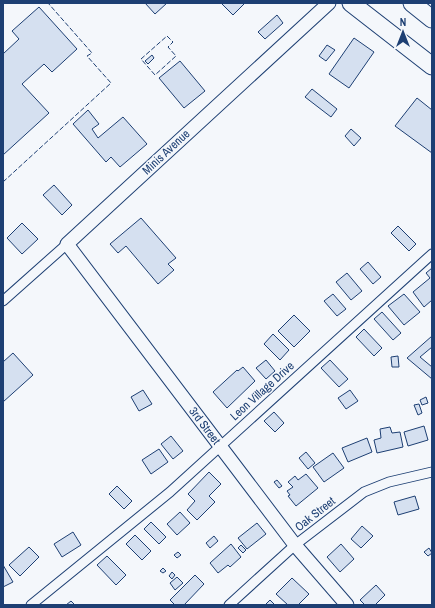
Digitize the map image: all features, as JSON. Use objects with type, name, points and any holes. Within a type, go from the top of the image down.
[{"type":"highway","points":[[351,3],[432,66]]},
{"type":"highway","points":[[412,3],[432,19]]},
{"type":"street","name":"Minis Avenue","points":[[3,301],[68,244],[329,3]]},
{"type":"street","name":"3rd Street","points":[[68,244],[295,545],[347,605]]},
{"type":"street","name":"Leon Village Drive","points":[[31,605],[170,492],[432,254]]},
{"type":"street","name":"Oak Street","points":[[229,605],[295,545],[364,492],[389,482],[432,472]]},
{"type":"building","points":[[145,3],[167,3],[155,14]]},
{"type":"building","points":[[221,3],[245,3],[233,15]]},
{"type":"building","points":[[39,7],[77,49],[52,72],[44,64],[22,84],[49,113],[3,155],[3,54],[19,39],[12,31]]},
{"type":"building","points":[[277,15],[283,23],[265,39],[258,32]]},
{"type":"building","points":[[354,38],[374,52],[349,88],[329,74]]},
{"type":"building","points":[[327,45],[335,50],[326,61],[319,56]]},
{"type":"building","points":[[152,55],[154,58],[148,64],[145,61]]},
{"type":"building","points":[[180,61],[205,91],[184,108],[159,78]]},
{"type":"building","points":[[312,89],[337,109],[331,117],[305,97]]},
{"type":"building","points":[[417,98],[432,110],[432,153],[395,126]]},
{"type":"building","points":[[88,110],[99,124],[92,129],[98,138],[123,117],[147,144],[120,167],[111,157],[106,162],[73,124]]},
{"type":"building","points":[[351,129],[361,138],[354,146],[345,136]]},
{"type":"building","points":[[54,185],[72,205],[62,215],[43,195]]},
{"type":"building","points":[[141,218],[176,258],[168,264],[174,270],[158,284],[126,246],[118,253],[110,244]]},
{"type":"building","points":[[22,223],[38,239],[22,254],[7,238]]},
{"type":"building","points":[[398,226],[416,244],[409,251],[391,233]]},
{"type":"building","points":[[368,262],[381,277],[373,284],[360,269]]},
{"type":"building","points":[[432,268],[432,300],[424,307],[413,292],[430,278],[426,273]]},
{"type":"building","points":[[347,273],[362,291],[351,300],[336,282]]},
{"type":"building","points":[[333,294],[346,309],[337,316],[324,301]]},
{"type":"building","points":[[404,294],[420,312],[404,325],[388,306]]},
{"type":"building","points":[[382,312],[401,333],[393,340],[374,319]]},
{"type":"building","points":[[294,315],[310,331],[294,347],[278,331]]},
{"type":"building","points":[[364,329],[382,348],[374,356],[356,337]]},
{"type":"building","points":[[273,334],[289,350],[280,360],[264,344]]},
{"type":"building","points":[[432,336],[432,347],[420,357],[432,367],[432,379],[407,358]]},
{"type":"building","points":[[13,353],[33,375],[3,402],[3,362]]},
{"type":"building","points":[[398,356],[399,367],[392,367],[391,357]]},
{"type":"building","points":[[266,360],[275,371],[266,379],[256,368]]},
{"type":"building","points":[[330,360],[348,379],[339,387],[321,368]]},
{"type":"building","points":[[243,367],[255,381],[227,408],[213,392],[237,370],[238,371]]},
{"type":"building","points":[[143,390],[152,404],[139,411],[131,397]]},
{"type":"building","points":[[350,390],[358,401],[346,409],[338,398]]},
{"type":"building","points":[[426,397],[428,403],[422,405],[420,400]]},
{"type":"building","points":[[419,404],[422,413],[418,415],[414,405]]},
{"type":"building","points":[[274,412],[284,423],[275,432],[264,421]]},
{"type":"building","points":[[424,426],[428,440],[408,446],[404,432]]},
{"type":"building","points":[[390,427],[392,433],[400,432],[403,447],[377,453],[374,440],[381,438],[380,429]]},
{"type":"building","points":[[171,436],[183,451],[173,459],[161,444]]},
{"type":"building","points":[[367,438],[372,452],[348,462],[342,448]]},
{"type":"building","points":[[159,449],[168,462],[151,474],[142,460]]},
{"type":"building","points":[[306,452],[315,463],[308,469],[299,458]]},
{"type":"building","points":[[333,453],[344,468],[324,482],[313,467]]},
{"type":"building","points":[[209,472],[221,484],[209,496],[215,502],[197,520],[187,510],[195,501],[188,494]]},
{"type":"building","points":[[306,474],[318,488],[296,506],[288,496],[290,495],[287,491],[293,487],[288,482],[295,476],[298,480]]},
{"type":"building","points":[[277,480],[282,486],[279,488],[274,482]]},
{"type":"building","points":[[117,486],[132,501],[124,509],[109,494]]},
{"type":"building","points":[[415,496],[419,509],[398,515],[394,502]]},
{"type":"building","points":[[180,512],[190,523],[177,535],[167,524]]},
{"type":"building","points":[[151,522],[166,537],[159,544],[144,529]]},
{"type":"building","points":[[257,523],[266,534],[247,549],[238,538]]},
{"type":"building","points":[[362,526],[373,536],[361,548],[351,539]]},
{"type":"building","points":[[73,532],[81,545],[62,557],[54,544]]},
{"type":"building","points":[[135,535],[151,551],[142,560],[126,544]]},
{"type":"building","points":[[214,536],[218,541],[210,548],[206,543]]},
{"type":"building","points":[[231,544],[241,557],[230,567],[228,565],[218,573],[210,563]]},
{"type":"building","points":[[341,544],[354,559],[340,572],[327,557]]},
{"type":"building","points":[[241,545],[246,550],[243,553],[238,548]]},
{"type":"building","points":[[29,547],[39,557],[20,576],[9,565]]},
{"type":"building","points":[[429,548],[432,553],[428,556],[424,552]]},
{"type":"building","points":[[178,552],[181,555],[177,558],[174,555]]},
{"type":"building","points":[[107,556],[126,575],[116,585],[97,565]]},
{"type":"building","points":[[3,565],[13,582],[3,587]]},
{"type":"building","points":[[163,568],[166,571],[163,573],[160,571]]},
{"type":"building","points":[[172,572],[175,575],[172,579],[169,576]]},
{"type":"building","points":[[195,575],[204,584],[184,605],[175,605],[170,600]]},
{"type":"building","points":[[177,577],[183,583],[175,590],[170,583]]},
{"type":"building","points":[[292,578],[309,594],[298,605],[288,605],[276,594]]},
{"type":"building","points":[[376,585],[385,595],[375,605],[365,605],[360,600]]},
{"type":"building","points":[[270,600],[275,605],[265,605]]},
{"type":"building","points":[[71,601],[75,605],[66,605]]},
{"type":"fence","points":[[3,182],[111,83],[87,56],[92,53],[48,3]]},
{"type":"fence","points":[[167,36],[173,42],[168,47],[176,56],[155,75],[141,59],[167,36]]}]
